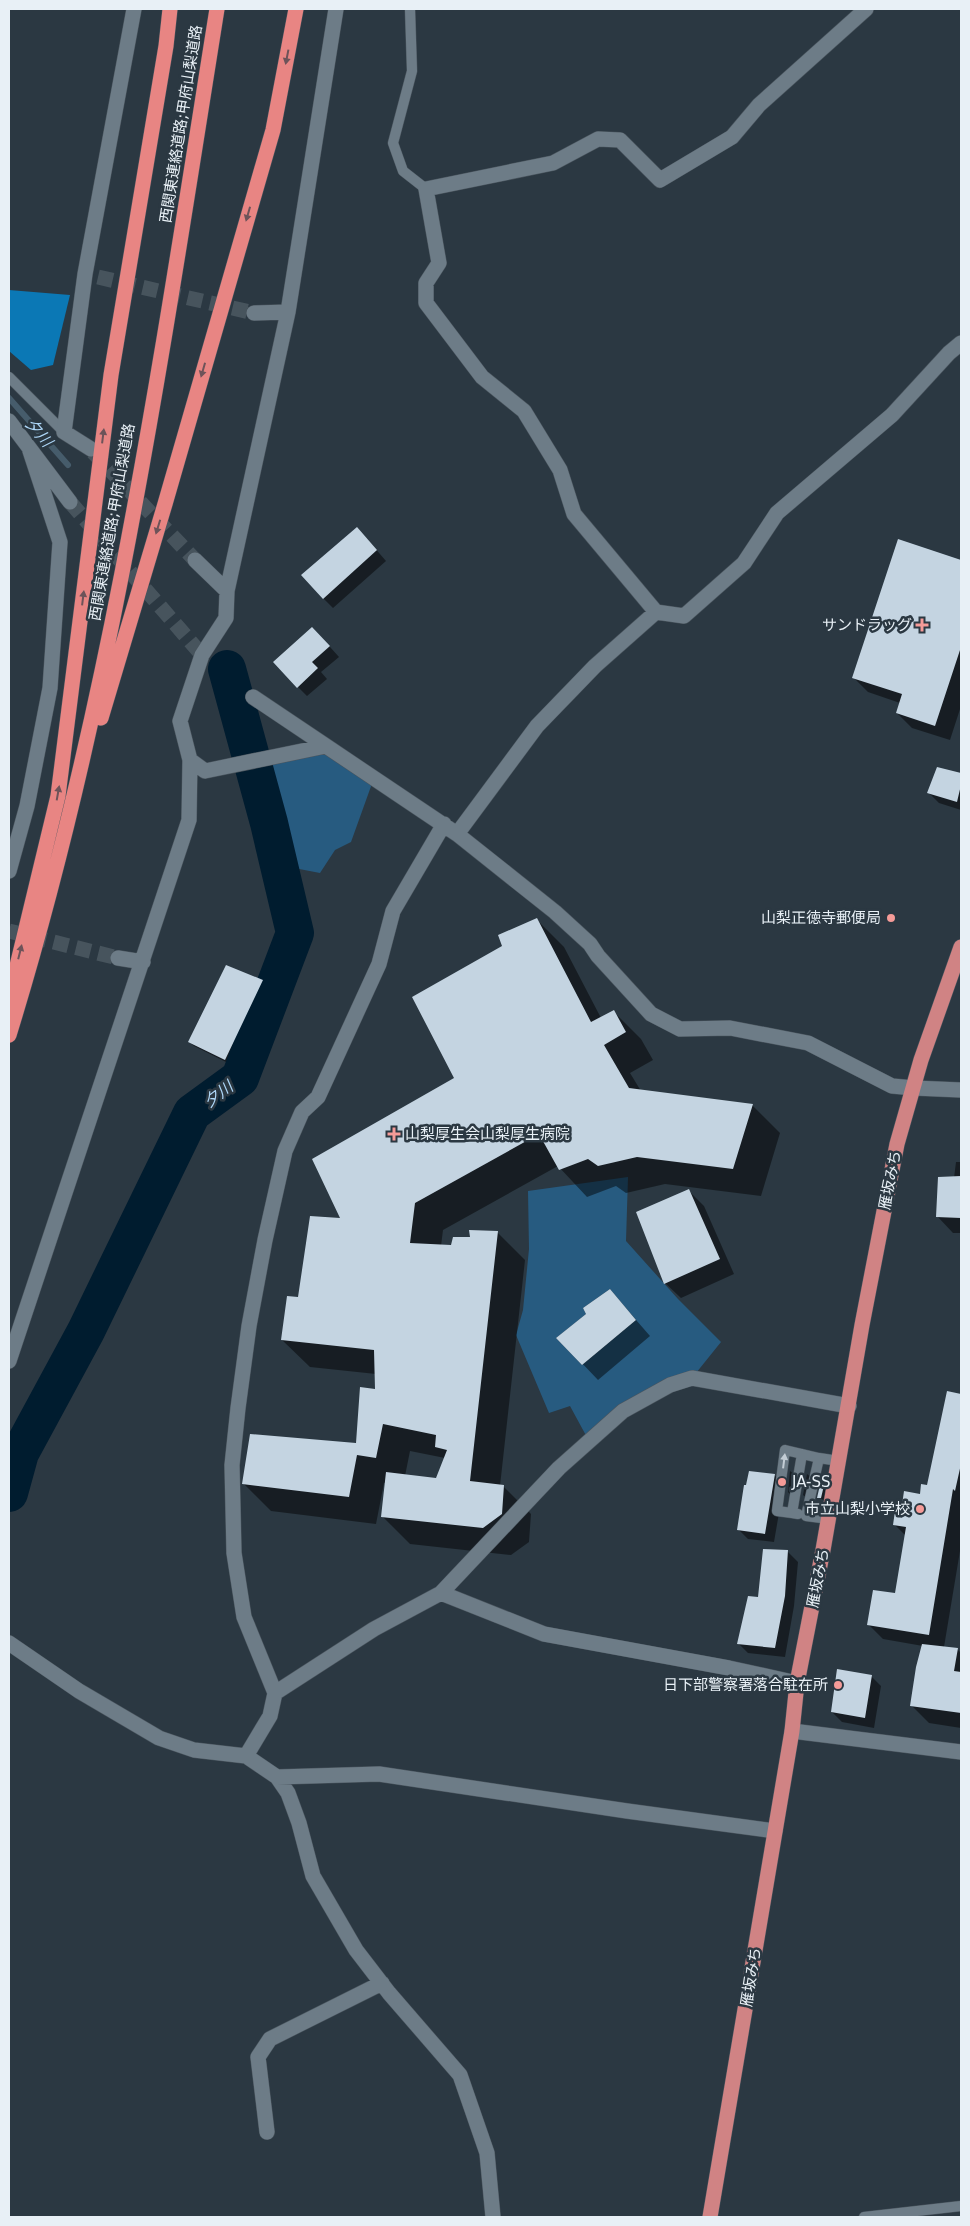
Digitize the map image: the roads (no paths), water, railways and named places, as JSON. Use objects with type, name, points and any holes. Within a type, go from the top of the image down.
[{"type":"highway","points":[[9,999],[58,796],[111,375],[166,46],[170,9]]},
{"type":"highway","name":"西関東連絡道路;甲府山梨道路","points":[[9,1035],[34,954],[69,822],[112,623],[166,331],[217,9]]},
{"type":"highway","points":[[69,822],[165,504],[272,130],[296,9]]},
{"type":"highway","name":"雁坂みち","points":[[710,2217],[792,1731],[797,1683],[829,1519],[862,1325],[888,1188],[897,1144],[921,1060],[961,947]]},
{"type":"street","points":[[90,449],[64,432],[134,9]]},
{"type":"street","points":[[9,1361],[190,820],[190,760],[180,721],[202,656],[226,618],[227,591],[288,312],[336,9]]},
{"type":"street","points":[[866,9],[759,105],[732,136],[660,180],[620,140],[598,140],[553,163],[426,189],[439,263],[426,283],[426,303],[482,377],[524,411],[560,470],[574,514],[656,612],[684,616],[744,563],[777,513],[892,415],[949,353],[961,343]]},
{"type":"street","points":[[254,313],[288,312]]},
{"type":"street","points":[[9,421],[70,502]]},
{"type":"street","points":[[9,871],[27,806],[50,688],[60,542],[30,451]]},
{"type":"street","points":[[196,560],[227,591]]},
{"type":"street","points":[[457,834],[537,726],[595,666],[656,612]]},
{"type":"street","points":[[253,698],[457,834],[555,912],[590,944],[598,956],[651,1014],[680,1029],[730,1028],[808,1043],[892,1086],[961,1090]]},
{"type":"street","points":[[190,760],[205,771],[326,746]]},
{"type":"street","points":[[246,1756],[270,1716],[275,1693],[244,1616],[234,1553],[232,1465],[249,1326],[265,1240],[285,1150],[302,1112],[318,1097],[379,964],[393,911],[444,824]]},
{"type":"street","points":[[118,958],[143,962]]},
{"type":"street","points":[[275,1693],[374,1629],[441,1593],[559,1468],[623,1411],[670,1385],[692,1378],[849,1406]]},
{"type":"street","points":[[441,1593],[544,1634],[729,1668],[797,1683]]},
{"type":"street","points":[[9,1644],[79,1691],[159,1738],[194,1750],[246,1756],[277,1777],[288,1793],[300,1823],[313,1876],[356,1950],[460,2075],[487,2153],[493,2217]]},
{"type":"street","points":[[792,1731],[961,1752]]},
{"type":"street","points":[[277,1777],[379,1774],[775,1831]]},
{"type":"street","points":[[267,2132],[258,2057],[270,2039],[382,1983]]},
{"type":"lane","points":[[410,9],[412,71],[393,143],[403,171],[426,189]]},
{"type":"lane","points":[[9,377],[64,432]]},
{"type":"lane","points":[[829,1519],[777,1511],[785,1450],[839,1461]]},
{"type":"lane","points":[[792,1513],[802,1454]]},
{"type":"lane","points":[[806,1516],[819,1458]]},
{"type":"lane","points":[[864,2217],[961,2206]]},
{"type":"waterway","name":"夕川","points":[[9,398],[68,465]]},
{"type":"waterway","name":"夕川","points":[[9,1493],[20,1453],[86,1331],[192,1113],[240,1078],[295,933],[269,823],[227,669]]},
{"type":"tunnel","points":[[98,277],[254,313]]},
{"type":"tunnel","points":[[93,452],[195,560]]},
{"type":"tunnel","points":[[70,502],[202,655]]},
{"type":"tunnel","points":[[9,931],[118,958]]},
{"type":"place","name":"サンドラッグ","points":[[922,625]]},
{"type":"place","name":"山梨正徳寺郵便局","points":[[891,918]]},
{"type":"place","name":"山梨厚生会山梨厚生病院","points":[[394,1134]]},
{"type":"place","name":"JA-SS","points":[[782,1482]]},
{"type":"place","name":"市立山梨小学校","points":[[920,1509]]},
{"type":"place","name":"日下部警察署落合駐在所","points":[[838,1685]]}]
